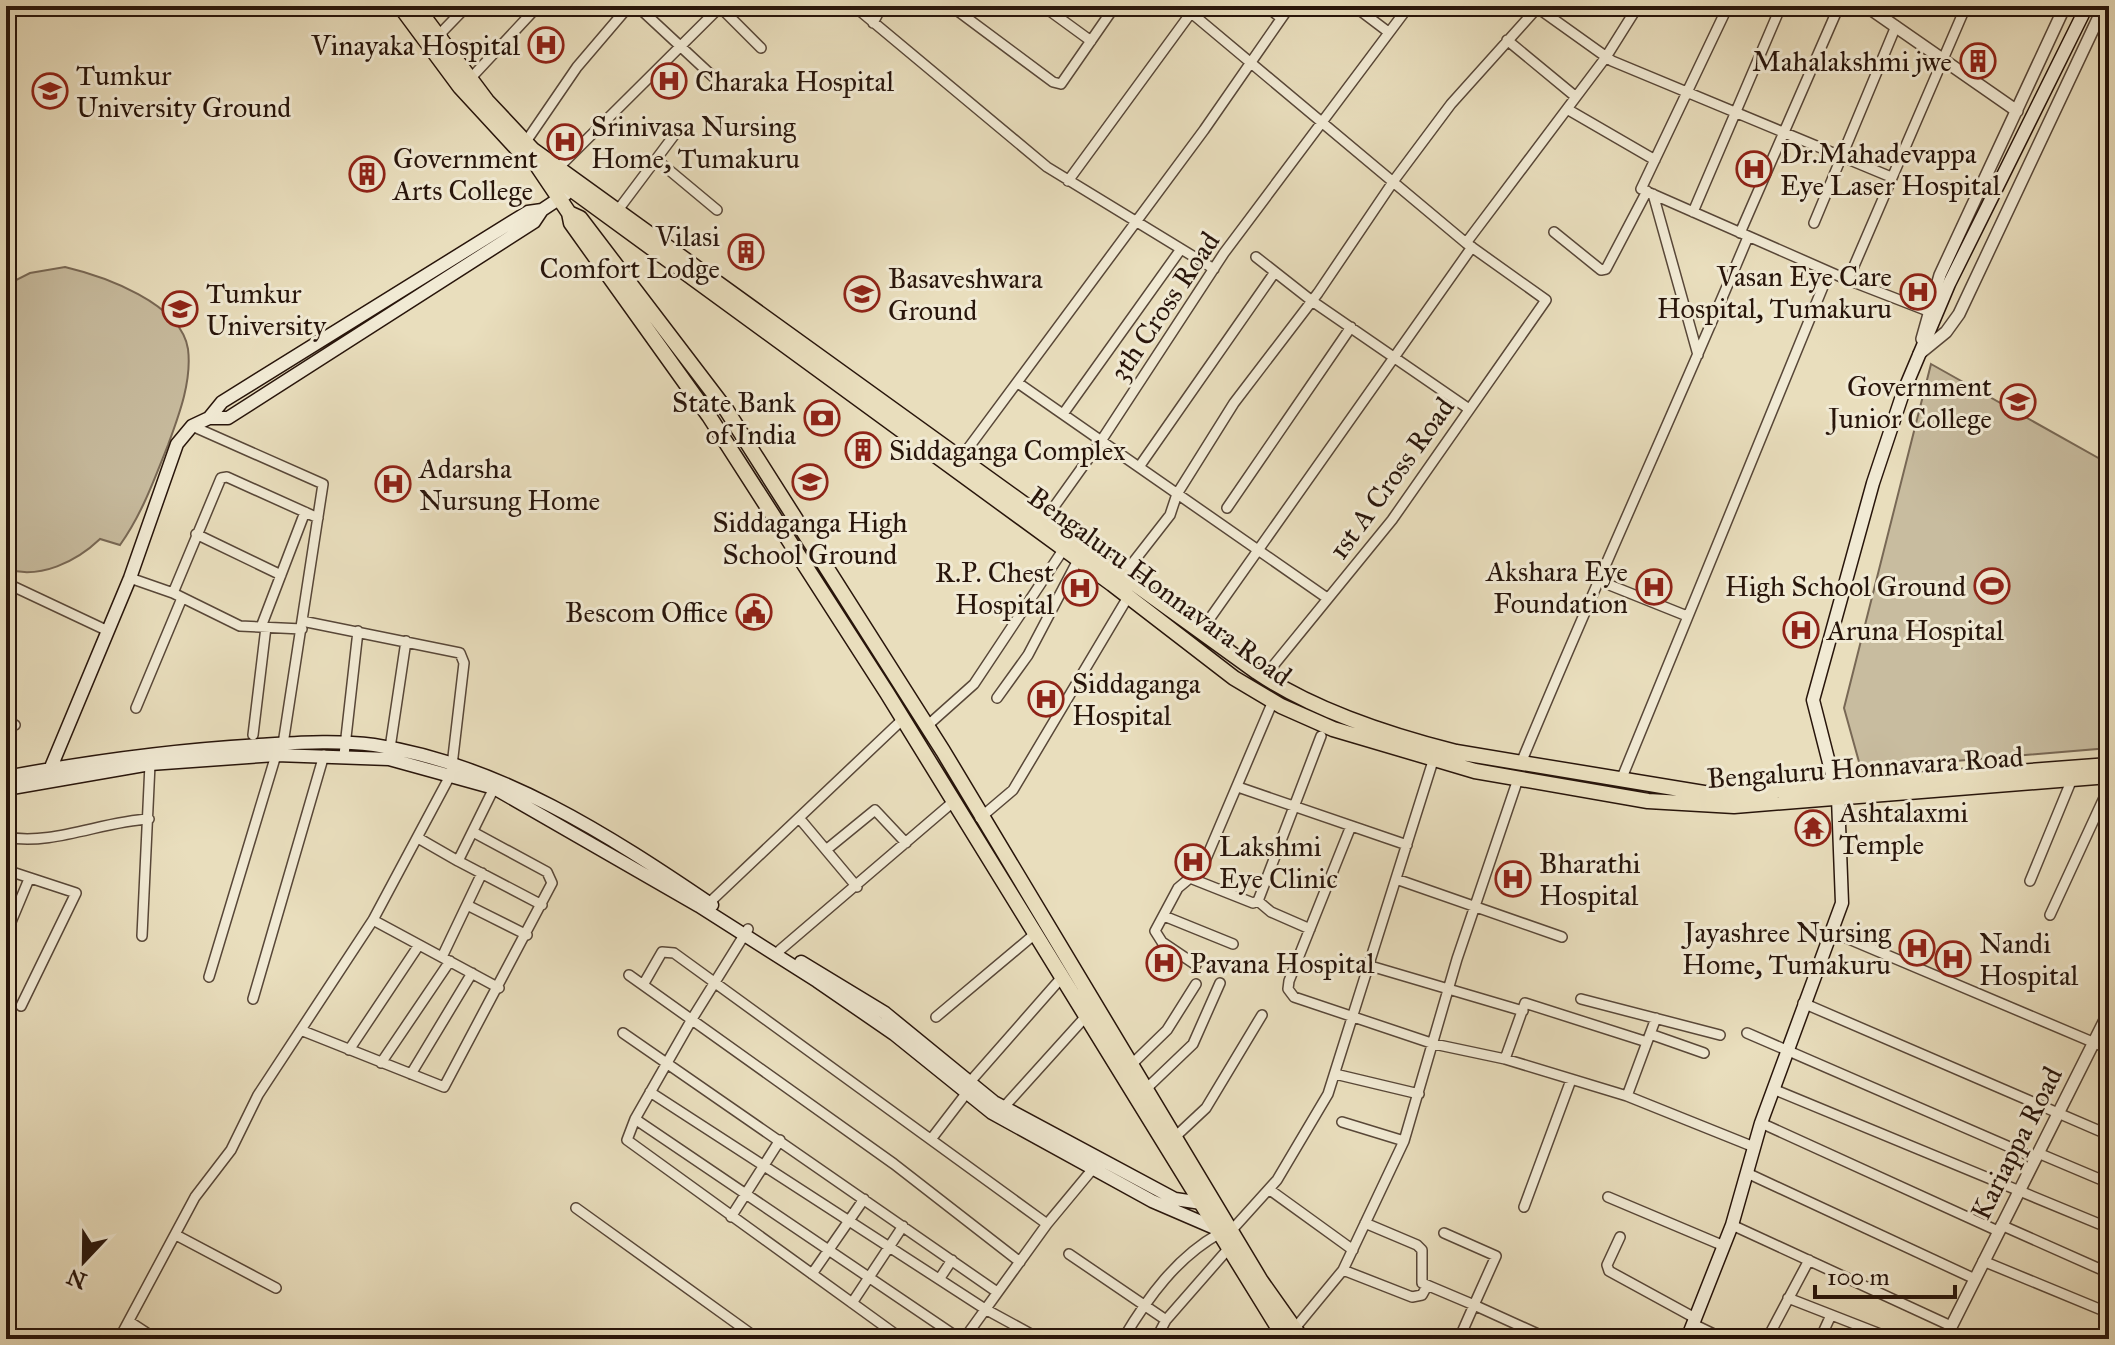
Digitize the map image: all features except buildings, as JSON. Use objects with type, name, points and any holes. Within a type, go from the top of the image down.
[{"type":"main road","name":"Bengaluru Honnavara Road","points":[[400,6],[460,87],[520,152],[533,153],[558,168],[576,187],[618,210],[958,462],[1063,550],[1234,678],[1273,701],[1333,729],[1433,761],[1518,779],[1663,802],[1734,806],[2109,765]]},
{"type":"main road","name":"Bengaluru Honnavara Road","points":[[416,6],[470,79],[533,153],[621,226],[958,462],[1046,518],[1264,677],[1295,695],[1416,741],[1521,763],[1716,795],[1836,793],[2109,776]]},
{"type":"main road","points":[[1687,1339],[1732,1225],[1761,1123],[1842,903],[1836,793],[1813,700],[1873,483],[1932,312],[2087,6]]},
{"type":"main road","points":[[533,153],[569,213],[571,223],[709,416],[1063,976],[1131,1065],[1175,1137],[1208,1204]]},
{"type":"main road","points":[[45,782],[130,578],[177,444],[192,426],[209,418],[222,402],[528,212],[542,210],[576,187]]},
{"type":"main road","points":[[569,213],[580,218],[593,234],[727,411],[982,816],[1091,1012],[1208,1204],[1299,1333]]},
{"type":"main road","points":[[593,234],[599,222],[621,226]]},
{"type":"main road","points":[[6,777],[134,754],[279,749],[390,748],[453,770],[494,788],[885,1013],[992,1113],[1175,1199],[1208,1204]]},
{"type":"main road","points":[[6,789],[150,764],[279,749],[324,755],[345,749],[503,782],[552,806],[709,903],[746,932],[872,1017],[967,1089],[1004,1107],[1097,1164],[1226,1232]]},
{"type":"main road","points":[[1226,1232],[1229,1248],[1285,1339]]},
{"type":"street","points":[[437,37],[467,6]]},
{"type":"street","points":[[470,79],[538,6]]},
{"type":"street","points":[[533,153],[577,67],[629,6]]},
{"type":"street","points":[[637,6],[722,85]]},
{"type":"street","points":[[558,168],[720,6],[761,48]]},
{"type":"street","points":[[854,6],[1068,181],[1214,269]]},
{"type":"street","points":[[873,23],[882,6]]},
{"type":"street","points":[[951,6],[1061,84],[1115,6]]},
{"type":"street","points":[[1043,6],[1091,41]]},
{"type":"street","points":[[1058,16],[1062,6]]},
{"type":"street","points":[[1266,6],[1281,18]]},
{"type":"street","points":[[958,462],[1204,130],[1248,62],[1290,6]]},
{"type":"street","points":[[1354,6],[1387,31]]},
{"type":"street","name":"3th Cross Road","points":[[1046,518],[1101,441],[1214,269],[1324,124],[1387,31],[1409,6]]},
{"type":"street","points":[[1201,631],[1469,245],[1606,57],[1638,6]]},
{"type":"street","points":[[1728,6],[1641,189],[1829,272],[1932,312],[2065,6]]},
{"type":"street","points":[[1693,212],[1781,6]]},
{"type":"street","points":[[1521,763],[1597,580],[1698,355],[1783,134],[1839,6]]},
{"type":"street","points":[[1866,6],[2017,111]]},
{"type":"street","points":[[1883,18],[1891,6]]},
{"type":"street","points":[[1848,280],[1966,6]]},
{"type":"street","points":[[1919,355],[1946,332],[1959,314],[2104,6]]},
{"type":"street","points":[[1124,574],[1170,515],[1177,494],[1234,403],[1312,301],[1393,182],[1451,104],[1537,7],[1606,57],[1891,177]]},
{"type":"street","points":[[1068,181],[1190,8],[1248,62],[1469,245]]},
{"type":"street","points":[[1814,223],[1896,26]]},
{"type":"street","points":[[1507,40],[1576,97]]},
{"type":"street","points":[[1567,109],[1655,160]]},
{"type":"street","points":[[618,210],[675,134]]},
{"type":"street","points":[[657,160],[717,210]]},
{"type":"street","points":[[1554,232],[1601,270],[1606,269],[1650,193]]},
{"type":"street","points":[[1650,193],[1698,355]]},
{"type":"street","name":"1st A Cross Road","points":[[1264,677],[1392,520],[1546,300],[1469,245]]},
{"type":"street","points":[[1063,414],[1181,249]]},
{"type":"street","points":[[1256,257],[1312,301],[1469,409]]},
{"type":"street","points":[[1139,467],[1275,272]]},
{"type":"street","points":[[1621,780],[1829,272]]},
{"type":"street","points":[[1227,508],[1351,327]]},
{"type":"street","points":[[1018,383],[1327,598]]},
{"type":"street","points":[[192,426],[323,484],[279,749],[209,977]]},
{"type":"street","points":[[136,708],[196,534],[221,478],[227,477],[318,518]]},
{"type":"street","points":[[253,735],[263,627],[305,512]]},
{"type":"street","points":[[196,534],[281,575]]},
{"type":"street","points":[[927,726],[974,684],[1063,550]]},
{"type":"street","points":[[997,698],[1020,668],[1078,560]]},
{"type":"street","points":[[119,1339],[195,1197],[231,1150],[258,1095],[303,1031],[373,920],[453,770],[464,663],[460,653],[454,650],[358,631],[302,625],[240,626],[177,595],[130,578]]},
{"type":"street","points":[[1597,580],[1687,616]]},
{"type":"street","points":[[6,583],[108,631]]},
{"type":"street","points":[[969,827],[1013,790],[1128,597]]},
{"type":"street","points":[[345,749],[358,631]]},
{"type":"street","points":[[390,748],[406,641]]},
{"type":"street","points":[[1197,880],[1273,701]]},
{"type":"street","points":[[709,903],[902,720]]},
{"type":"street","points":[[1258,901],[1321,736]]},
{"type":"street","points":[[253,999],[324,755]]},
{"type":"street","points":[[1123,1339],[1143,1304],[1196,1248],[1226,1232],[1270,1190],[1318,1112],[1335,1074],[1433,761]]},
{"type":"street","points":[[142,936],[150,764]]},
{"type":"street","points":[[1299,1333],[1343,1270],[1404,1141],[1474,907],[1518,779]]},
{"type":"street","points":[[2030,881],[2072,779]]},
{"type":"street","points":[[1238,787],[1407,845]]},
{"type":"street","points":[[2050,915],[2109,787]]},
{"type":"street","points":[[458,861],[494,788]]},
{"type":"street","points":[[780,950],[953,802]]},
{"type":"street","points":[[826,850],[875,810],[906,843]]},
{"type":"street","points":[[6,837],[31,838],[118,820],[149,819]]},
{"type":"street","points":[[800,819],[857,887]]},
{"type":"street","points":[[1351,826],[1288,989],[1294,997],[1434,1044],[1505,1059],[1627,1096],[1754,1147]]},
{"type":"street","points":[[303,1031],[444,1087],[527,935],[551,877],[473,832]]},
{"type":"street","points":[[418,838],[542,905]]},
{"type":"street","points":[[6,870],[76,893],[21,1006]]},
{"type":"street","points":[[381,1063],[446,959],[482,873]]},
{"type":"street","points":[[6,934],[29,879]]},
{"type":"street","points":[[1396,879],[1562,937]]},
{"type":"street","points":[[1196,965],[1162,942],[1155,931],[1183,880],[1197,880],[1253,903],[1258,901]]},
{"type":"street","points":[[1258,901],[1271,912],[1310,929]]},
{"type":"street","points":[[467,905],[527,935]]},
{"type":"street","points":[[1164,916],[1233,944]]},
{"type":"street","points":[[373,920],[499,988]]},
{"type":"street","points":[[1830,931],[2109,1049]]},
{"type":"street","points":[[746,932],[692,1019],[627,1135],[631,1145],[902,1339]]},
{"type":"street","points":[[936,1017],[1036,933]]},
{"type":"street","points":[[349,1050],[419,945]]},
{"type":"street","points":[[643,985],[662,952],[667,950],[715,981],[1047,1224]]},
{"type":"street","points":[[1367,965],[1523,1011]]},
{"type":"street","points":[[411,1074],[472,973]]},
{"type":"street","points":[[629,975],[894,1164],[1020,1262]]},
{"type":"street","points":[[932,1138],[967,1089],[1063,976]]},
{"type":"street","points":[[1146,1089],[1193,1044],[1220,983]]},
{"type":"street","points":[[1131,1065],[1167,1030],[1196,984]]},
{"type":"street","points":[[1581,999],[1720,1035]]},
{"type":"street","points":[[1505,1059],[1525,1003],[1704,1053]]},
{"type":"street","points":[[1803,1003],[2109,1135]]},
{"type":"street","points":[[1004,1107],[1091,1012]]},
{"type":"street","name":"Kariappa Road","points":[[1945,1339],[2109,1012]]},
{"type":"street","points":[[1175,1137],[1206,1108],[1262,1015]]},
{"type":"street","points":[[1627,1096],[1656,1018]]},
{"type":"street","points":[[623,1033],[997,1292]]},
{"type":"street","points":[[1747,1033],[2036,1156],[2109,1183]]},
{"type":"street","points":[[1335,1074],[1419,1094]]},
{"type":"street","points":[[1524,1207],[1571,1080]]},
{"type":"street","points":[[1773,1089],[2109,1228]]},
{"type":"street","points":[[650,1092],[985,1309],[1040,1339]]},
{"type":"street","points":[[635,1119],[962,1339],[1047,1224],[1097,1164]]},
{"type":"street","points":[[1342,1122],[1404,1141]]},
{"type":"street","points":[[1761,1123],[2109,1273]]},
{"type":"street","points":[[731,1217],[780,1140]]},
{"type":"street","points":[[1747,1173],[1975,1279]]},
{"type":"street","points":[[1270,1190],[1353,1250]]},
{"type":"street","points":[[1608,1197],[1724,1246]]},
{"type":"street","points":[[812,1274],[864,1199]]},
{"type":"street","points":[[576,1208],[758,1339]]},
{"type":"street","points":[[1365,1223],[1422,1250],[1420,1279],[1427,1286],[1549,1339]]},
{"type":"street","points":[[1732,1225],[1951,1326]]},
{"type":"street","points":[[852,1303],[903,1226]]},
{"type":"street","points":[[1444,1233],[1496,1256],[1459,1339]]},
{"type":"street","points":[[176,1235],[276,1288]]},
{"type":"street","points":[[1620,1237],[1607,1265],[1609,1271],[1724,1339]]},
{"type":"street","points":[[1156,1339],[1166,1320],[1229,1248]]},
{"type":"street","points":[[1069,1254],[1166,1320]]},
{"type":"street","points":[[940,1278],[952,1260]]},
{"type":"street","points":[[1767,1339],[1809,1260]]},
{"type":"street","points":[[1983,1261],[2109,1313]]},
{"type":"street","points":[[1343,1270],[1418,1298],[1427,1286]]},
{"type":"street","points":[[1788,1298],[1893,1339]]},
{"type":"street","points":[[1820,1339],[1831,1315]]},
{"type":"street","points":[[130,1322],[156,1339]]},
{"type":"street","points":[[6,1336],[13,1339]]},
{"type":"shaded area","points":[[65,267],[99,277],[138,294],[171,318],[182,333],[188,349],[186,386],[152,484],[120,545],[100,539],[80,555],[57,566],[19,572],[6,569],[6,285],[30,273]]},
{"type":"shaded area","name":"High School Ground","points":[[1931,364],[2109,464],[2109,748],[1861,769],[1844,708]]},
{"type":"place","name":"Vinayaka Hospital","points":[[546,45]]},
{"type":"place","name":"Mahalakshmi jwe","points":[[1978,61]]},
{"type":"place","name":"Charaka Hospital","points":[[669,81]]},
{"type":"place","name":"Tumkur University Ground","points":[[50,91]]},
{"type":"place","name":"Srinivasa Nursing Home, Tumakuru","points":[[565,142]]},
{"type":"place","name":"Dr.Mahadevappa Eye Laser Hospital","points":[[1754,169]]},
{"type":"place","name":"Government Arts College","points":[[367,174]]},
{"type":"place","name":"Vilasi Comfort Lodge","points":[[746,252]]},
{"type":"place","name":"Vasan Eye Care Hospital, Tumakuru","points":[[1918,292]]},
{"type":"place","name":"Basaveshwara Ground","points":[[862,294]]},
{"type":"place","name":"Tumkur University","points":[[180,309]]},
{"type":"place","name":"Government Junior College","points":[[2018,402]]},
{"type":"place","name":"State Bank of India","points":[[822,418]]},
{"type":"place","name":"Siddaganga Complex","points":[[863,450]]},
{"type":"place","name":"Siddaganga High School Ground","points":[[810,482]]},
{"type":"place","name":"Adarsha Nursung Home","points":[[393,484]]},
{"type":"place","name":"High School Ground","points":[[1992,586]]},
{"type":"place","name":"Akshara Eye Foundation","points":[[1654,587]]},
{"type":"place","name":"R.P. Chest Hospital","points":[[1080,588]]},
{"type":"place","name":"Bescom Office","points":[[754,612]]},
{"type":"place","name":"Aruna Hospital","points":[[1801,630]]},
{"type":"place","name":"Siddaganga Hospital","points":[[1046,699]]},
{"type":"place","name":"Ashtalaxmi Temple","points":[[1813,828]]},
{"type":"place","name":"Lakshmi Eye Clinic","points":[[1193,862]]},
{"type":"place","name":"Bharathi Hospital","points":[[1513,879]]},
{"type":"place","name":"Jayashree Nursing Home, Tumakuru","points":[[1917,948]]},
{"type":"place","name":"Nandi Hospital","points":[[1953,959]]},
{"type":"place","name":"Pavana Hospital","points":[[1164,963]]}]
